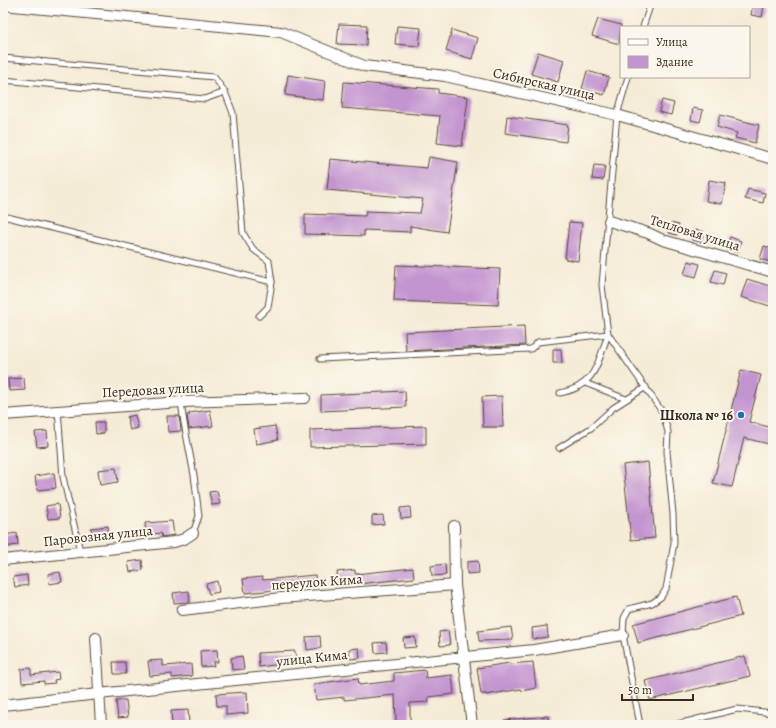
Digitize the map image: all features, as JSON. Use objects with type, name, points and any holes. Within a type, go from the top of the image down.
[{"type":"street","name":"Сибирская улица","points":[[3,5],[281,32],[364,66],[445,76],[617,115],[773,159]]},
{"type":"street","name":"Тепловая улица","points":[[609,221],[648,233],[663,240],[773,272]]},
{"type":"street","name":"Передовая улица","points":[[3,415],[181,402],[305,398]]},
{"type":"street","points":[[454,526],[455,585],[462,657],[472,725]]},
{"type":"street","name":"Паровозная улица","points":[[3,560],[174,542],[184,539],[193,533]]},
{"type":"street","name":"переулок Кима","points":[[182,610],[281,598],[455,585]]},
{"type":"street","name":"улица Кима","points":[[3,705],[534,650],[623,635]]},
{"type":"street","points":[[96,638],[98,694],[101,725]]},
{"type":"lane","points":[[643,26],[651,3]]},
{"type":"lane","points":[[3,58],[214,78],[225,92],[233,113],[243,233],[253,249],[269,261],[272,282],[268,307],[259,316]]},
{"type":"lane","points":[[560,393],[574,390],[585,383],[595,371],[608,334],[602,285],[609,221],[617,115],[628,78]]},
{"type":"lane","points":[[3,80],[206,99],[225,92]]},
{"type":"lane","points":[[3,216],[272,282]]},
{"type":"lane","points":[[320,358],[531,349],[538,342],[608,334]]},
{"type":"lane","points":[[608,334],[663,413],[668,432],[667,452],[673,514],[674,543],[666,589],[661,597],[652,603],[629,609],[624,618],[623,635],[640,725]]},
{"type":"lane","points":[[585,383],[626,400]]},
{"type":"lane","points":[[558,448],[591,428],[626,400],[646,387]]},
{"type":"lane","points":[[181,402],[194,475],[199,516],[193,533]]},
{"type":"lane","points":[[58,410],[63,477],[80,551]]},
{"type":"lane","points":[[674,725],[737,709],[773,713]]},
{"type":"building","points":[[753,3],[764,5],[762,17],[751,15]]},
{"type":"building","points":[[598,19],[621,25],[619,44],[592,36]]},
{"type":"building","points":[[339,24],[367,25],[366,45],[337,44]]},
{"type":"building","points":[[397,26],[421,28],[419,46],[395,44]]},
{"type":"building","points":[[452,30],[478,38],[472,59],[446,51]]},
{"type":"building","points":[[538,52],[564,60],[558,82],[531,74]]},
{"type":"building","points":[[587,71],[609,77],[604,95],[582,89]]},
{"type":"building","points":[[288,75],[325,81],[323,100],[285,95]]},
{"type":"building","points":[[344,82],[438,89],[438,93],[468,97],[462,146],[437,143],[440,116],[342,108]]},
{"type":"building","points":[[662,100],[674,103],[671,115],[659,112]]},
{"type":"building","points":[[693,108],[703,110],[700,122],[691,120]]},
{"type":"building","points":[[720,115],[759,125],[755,143],[735,138],[737,133],[717,127]]},
{"type":"building","points":[[507,116],[568,125],[566,142],[505,133]]},
{"type":"building","points":[[429,157],[458,162],[447,232],[410,226],[410,232],[364,230],[364,236],[305,234],[305,214],[365,216],[366,211],[420,213],[423,199],[327,190],[330,159],[427,168]]},
{"type":"building","points":[[594,165],[605,166],[603,180],[592,179]]},
{"type":"building","points":[[709,180],[726,183],[722,204],[706,201]]},
{"type":"building","points":[[748,189],[765,193],[763,203],[745,199]]},
{"type":"building","points":[[569,222],[582,223],[578,261],[565,259]]},
{"type":"building","points":[[671,223],[679,225],[677,235],[669,233]]},
{"type":"building","points":[[695,230],[704,232],[701,242],[692,240]]},
{"type":"building","points":[[730,237],[741,241],[738,252],[726,249]]},
{"type":"building","points":[[764,246],[773,249],[771,262],[760,259]]},
{"type":"building","points":[[688,261],[700,264],[696,277],[684,274]]},
{"type":"building","points":[[396,265],[500,269],[498,305],[394,301]]},
{"type":"building","points":[[715,270],[726,273],[723,285],[711,282]]},
{"type":"building","points":[[747,279],[773,287],[773,307],[741,297]]},
{"type":"building","points":[[524,326],[525,345],[406,351],[405,332]]},
{"type":"building","points":[[553,349],[561,349],[562,363],[553,363]]},
{"type":"building","points":[[741,370],[761,375],[749,422],[773,428],[773,445],[744,438],[732,487],[713,483]]},
{"type":"building","points":[[24,378],[25,390],[9,391],[8,379]]},
{"type":"building","points":[[405,391],[406,407],[321,411],[321,395]]},
{"type":"building","points":[[502,396],[503,427],[483,427],[482,397]]},
{"type":"building","points":[[210,410],[213,426],[189,429],[187,415],[190,415],[189,413]]},
{"type":"building","points":[[135,415],[138,428],[130,430],[127,417]]},
{"type":"building","points":[[167,416],[179,416],[181,431],[168,432]]},
{"type":"building","points":[[95,422],[104,422],[104,433],[96,434]]},
{"type":"building","points":[[275,426],[278,440],[256,444],[254,429]]},
{"type":"building","points":[[426,426],[426,444],[310,447],[310,430]]},
{"type":"building","points":[[47,431],[48,446],[37,447],[35,432]]},
{"type":"building","points":[[648,462],[655,538],[631,540],[623,465]]},
{"type":"building","points":[[116,468],[118,482],[100,485],[98,470]]},
{"type":"building","points":[[54,473],[56,488],[37,490],[35,476]]},
{"type":"building","points":[[217,491],[220,504],[212,505],[209,492]]},
{"type":"building","points":[[58,504],[60,518],[48,519],[46,506]]},
{"type":"building","points":[[410,507],[411,518],[401,519],[400,508]]},
{"type":"building","points":[[383,515],[384,524],[372,525],[372,516]]},
{"type":"building","points":[[172,521],[174,535],[162,537],[161,533],[146,535],[145,523]]},
{"type":"building","points":[[108,526],[109,538],[92,539],[91,528]]},
{"type":"building","points":[[17,533],[18,545],[4,547],[3,535]]},
{"type":"building","points":[[142,560],[143,570],[130,572],[128,562]]},
{"type":"building","points":[[478,561],[479,573],[467,574],[467,562]]},
{"type":"building","points":[[445,564],[446,575],[432,576],[431,566]]},
{"type":"building","points":[[413,568],[414,578],[339,586],[337,572],[355,570],[355,574]]},
{"type":"building","points":[[60,572],[62,582],[49,584],[48,574]]},
{"type":"building","points":[[27,575],[28,585],[15,587],[13,577]]},
{"type":"building","points":[[315,575],[316,586],[245,593],[243,579],[262,577],[263,580]]},
{"type":"building","points":[[217,581],[219,592],[209,594],[206,584]]},
{"type":"building","points":[[189,591],[190,602],[174,603],[173,593]]},
{"type":"building","points":[[736,597],[741,616],[638,643],[633,624]]},
{"type":"building","points":[[547,626],[548,637],[533,639],[532,628]]},
{"type":"building","points":[[511,627],[513,640],[479,641],[478,631]]},
{"type":"building","points":[[448,631],[450,645],[440,646],[439,632]]},
{"type":"building","points":[[320,636],[321,648],[307,650],[306,637]]},
{"type":"building","points":[[415,637],[416,647],[404,648],[403,638]]},
{"type":"building","points":[[386,642],[387,652],[375,653],[374,643]]},
{"type":"building","points":[[359,648],[360,658],[350,659],[349,649]]},
{"type":"building","points":[[217,650],[218,662],[213,662],[214,666],[201,667],[200,651]]},
{"type":"building","points":[[295,651],[296,662],[259,667],[258,653]]},
{"type":"building","points":[[242,656],[244,669],[232,670],[231,658]]},
{"type":"building","points":[[745,656],[750,676],[650,700],[645,681]]},
{"type":"building","points":[[163,660],[163,666],[191,664],[192,676],[172,678],[172,674],[150,676],[148,661]]},
{"type":"building","points":[[113,662],[125,662],[126,674],[114,674]]},
{"type":"building","points":[[533,662],[536,688],[486,695],[481,694],[477,668],[510,663]]},
{"type":"building","points":[[31,668],[31,675],[58,672],[59,679],[54,680],[55,683],[44,684],[44,681],[22,683],[21,669]]},
{"type":"building","points":[[425,670],[426,678],[452,675],[454,694],[428,697],[429,702],[410,703],[410,721],[396,722],[395,695],[344,700],[344,697],[316,700],[314,684],[358,678],[359,685],[394,681],[394,673]]},
{"type":"building","points":[[247,692],[248,713],[226,715],[226,706],[217,706],[216,694]]},
{"type":"building","points":[[126,700],[128,717],[118,718],[116,701]]},
{"type":"building","points":[[188,710],[189,723],[172,724],[171,711]]},
{"type":"building","points":[[548,716],[548,725],[504,725],[504,720]]},
{"type":"place","name":"Школа № 16","points":[[741,415]]}]
